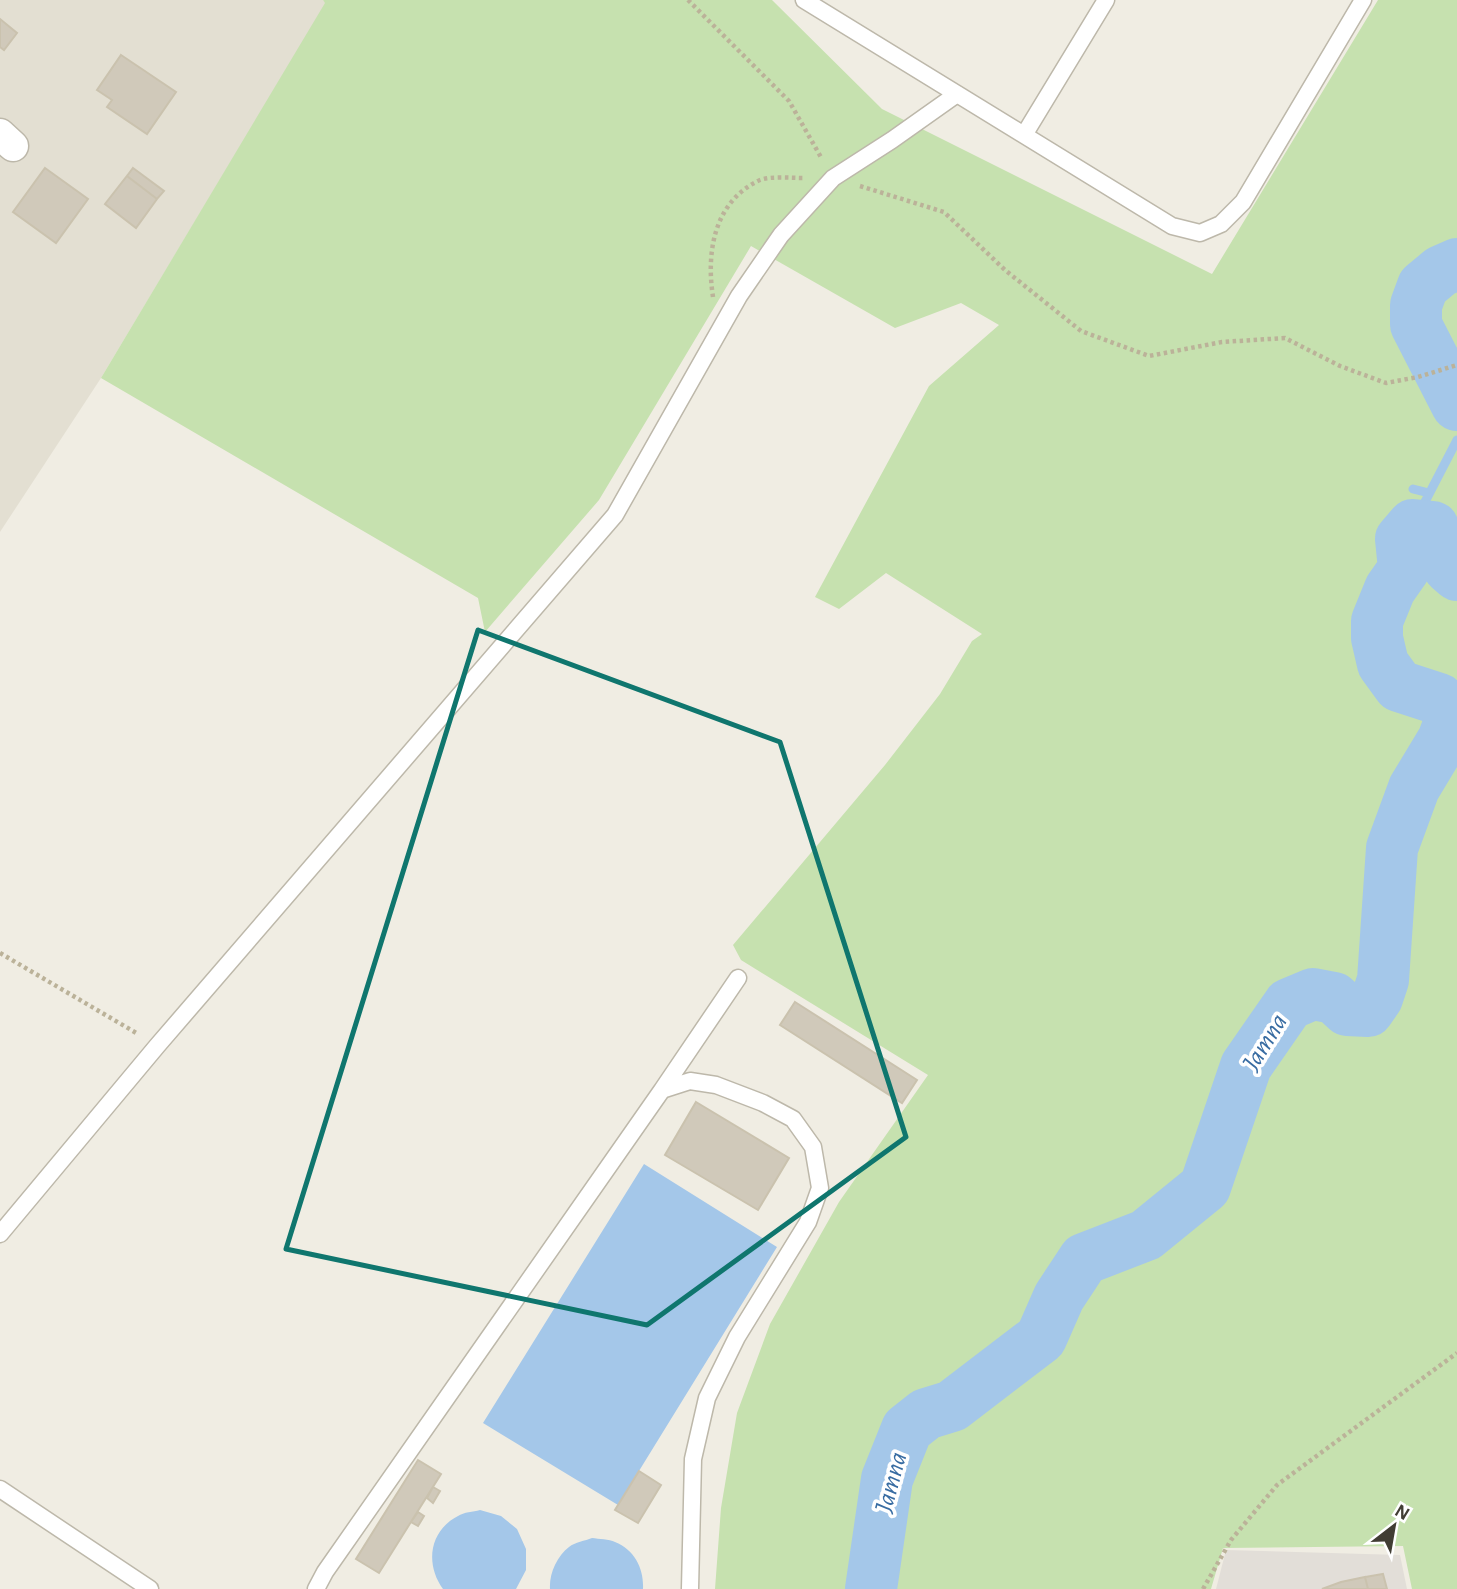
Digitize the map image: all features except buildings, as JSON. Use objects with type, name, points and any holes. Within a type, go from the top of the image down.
[{"type":"lane","points":[[804,0],[1172,226],[1200,233],[1221,224],[1243,202],[1363,0]]},
{"type":"lane","points":[[1024,135],[1106,0]]},
{"type":"lane","points":[[0,1234],[158,1046],[615,515],[739,296],[781,234],[833,178],[957,94]]},
{"type":"lane","points":[[316,1589],[325,1572],[738,978]]},
{"type":"lane","points":[[662,1090],[690,1081],[716,1085],[763,1103],[793,1119],[813,1147],[820,1188],[808,1222],[737,1337],[707,1398],[693,1459],[690,1589]]},
{"type":"lane","points":[[0,1489],[150,1589]]},
{"type":"path","points":[[688,0],[789,101],[833,178]]},
{"type":"path","points":[[718,333],[711,286],[712,246],[718,222],[738,194],[762,179],[833,178],[944,212],[1005,270],[1081,331],[1149,356],[1222,342],[1285,338],[1340,366],[1386,383],[1418,377],[1456,365]]},
{"type":"path","points":[[0,953],[158,1046]]},
{"type":"path","points":[[1203,1589],[1231,1540],[1277,1485],[1457,1353]]},
{"type":"highlighted area","points":[[478,630],[780,742],[906,1137],[647,1325],[286,1249]]},
{"type":"shaded area","points":[[0,0],[323,0],[326,3],[101,378],[0,532]]},
{"type":"shaded area","points":[[1226,1550],[1400,1555],[1407,1589],[1216,1589]]},
{"type":"green space","points":[[323,0],[772,0],[882,109],[1212,274],[1378,0],[1457,0],[1457,1589],[1412,1589],[1403,1546],[1223,1548],[1211,1589],[715,1589],[721,1508],[737,1413],[770,1324],[839,1202],[928,1075],[741,960],[733,945],[885,765],[940,694],[972,641],[982,634],[886,573],[839,609],[815,597],[929,386],[999,325],[961,303],[895,328],[751,246],[599,500],[485,632],[478,598],[101,378],[325,3]]},
{"type":"water","points":[[644,1164],[777,1247],[618,1505],[483,1423]]},
{"type":"water","points":[[480,1510],[501,1516],[517,1529],[526,1549],[526,1570],[516,1589],[443,1589],[437,1579],[432,1559],[436,1539],[448,1522],[466,1513]]},
{"type":"water","points":[[592,1538],[613,1541],[633,1555],[640,1567],[643,1589],[550,1589],[552,1571],[561,1555],[571,1545]]},
{"type":"waterway","name":"Jamna","points":[[1457,264],[1441,271],[1423,286],[1416,305],[1416,325],[1457,405]]},
{"type":"waterway","points":[[1413,525],[1457,440]]},
{"type":"waterway","points":[[1413,489],[1429,493]]},
{"type":"waterway","name":"Jamna","points":[[871,1589],[887,1479],[907,1429],[926,1414],[952,1406],[1041,1338],[1059,1297],[1084,1259],[1146,1235],[1205,1187],[1246,1066],[1289,1004],[1313,994],[1334,998],[1347,1010],[1368,1011],[1377,998],[1383,980],[1392,848],[1414,788],[1443,740],[1453,713],[1439,699],[1399,686],[1383,664],[1377,638],[1377,621],[1390,589],[1404,569],[1401,539],[1413,525],[1433,527],[1449,568],[1457,575]]}]
